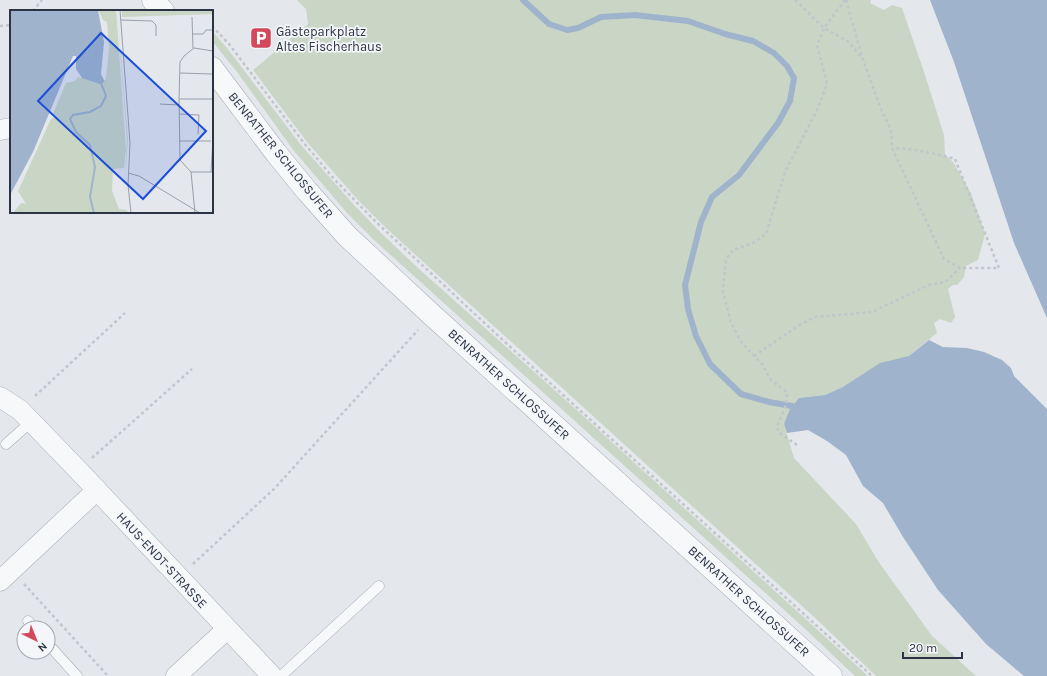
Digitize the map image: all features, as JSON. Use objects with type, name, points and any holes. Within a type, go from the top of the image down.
[{"type":"street","points":[[153,0],[162,10]]},
{"type":"street","name":"BENRATHER SCHLOSSUFER","points":[[213,69],[306,191],[347,236],[432,315],[831,676]]},
{"type":"street","points":[[0,130],[10,128]]},
{"type":"street","name":"HAUS-ENDT-STRASSE","points":[[0,397],[25,416],[78,470],[272,676]]},
{"type":"street","points":[[6,576],[97,490]]},
{"type":"street","points":[[176,676],[227,629]]},
{"type":"lane","points":[[6,444],[25,416]]},
{"type":"lane","points":[[281,676],[379,586]]},
{"type":"lane","points":[[56,653],[77,676]]},
{"type":"path","points":[[34,10],[42,0]]},
{"type":"path","points":[[795,0],[824,28],[849,42],[864,60]]},
{"type":"path","points":[[797,445],[778,432],[777,426],[786,405],[787,392],[770,380],[762,364],[742,343],[731,323],[723,291],[726,259],[733,250],[753,243],[766,234],[785,172],[818,108],[827,84],[817,45],[824,28],[845,0]]},
{"type":"path","points":[[845,0],[864,60],[891,130],[892,148],[944,259],[960,268],[999,268],[955,159],[940,154],[913,149],[892,148]]},
{"type":"path","points":[[0,26],[10,25]]},
{"type":"path","points":[[213,27],[229,44],[313,154],[335,180],[371,217],[506,343],[872,676]]},
{"type":"path","points":[[754,356],[801,324],[815,317],[872,312],[929,285],[945,282],[960,268]]},
{"type":"path","points":[[25,416],[125,313]]},
{"type":"path","points":[[179,577],[275,488],[432,315]]},
{"type":"path","points":[[78,470],[192,369]]},
{"type":"path","points":[[6,576],[108,676]]},
{"type":"green space","points":[[297,0],[871,0],[870,3],[884,10],[892,5],[902,8],[944,135],[945,155],[953,162],[971,193],[985,234],[978,260],[966,266],[964,277],[957,285],[953,285],[948,289],[955,317],[951,323],[940,319],[934,323],[937,333],[910,355],[909,361],[825,395],[799,398],[784,424],[794,458],[856,524],[878,561],[932,636],[976,676],[876,676],[813,616],[386,228],[358,200],[307,142],[253,70],[308,24],[306,9]]},
{"type":"green space","points":[[213,32],[227,48],[301,145],[381,233],[868,676],[855,676],[802,626],[374,240],[348,214],[294,151],[237,72],[213,42]]},
{"type":"water","points":[[930,0],[1047,0],[1047,318],[1014,243],[954,62]]},
{"type":"water","points":[[929,340],[943,347],[967,348],[984,352],[1002,360],[1011,368],[1014,376],[1047,409],[1047,676],[1024,676],[986,644],[938,590],[903,537],[883,503],[863,486],[846,455],[827,441],[808,430],[787,433],[784,424],[790,409],[799,398],[825,395],[843,387],[880,363],[909,356]]},
{"type":"waterway","points":[[523,0],[549,24],[567,30],[578,28],[601,17],[635,15],[688,21],[725,34],[753,41],[774,53],[787,66],[794,78],[790,101],[778,123],[739,175],[712,197],[701,222],[685,285],[688,309],[696,336],[710,364],[741,394],[769,402],[792,406],[798,409]]},
{"type":"place","name":"Gästeparkplatz Altes Fischerhaus","points":[[261,38]]}]
